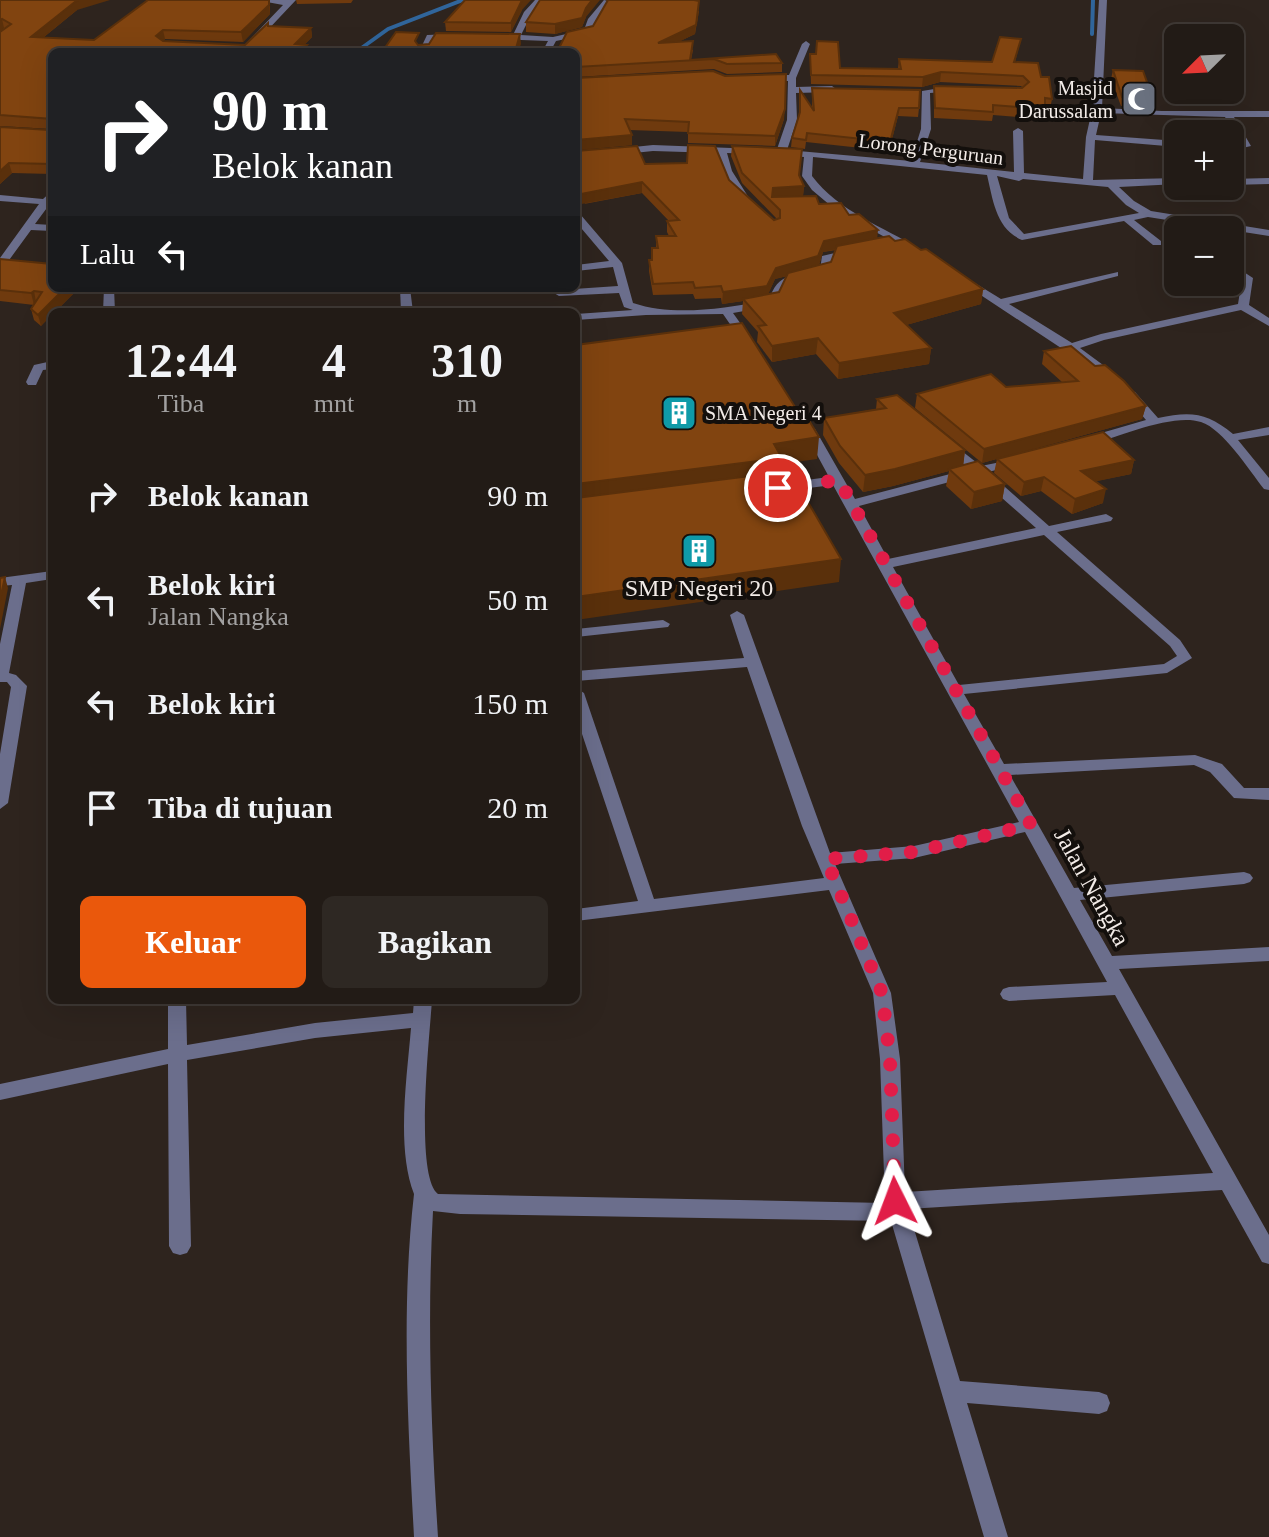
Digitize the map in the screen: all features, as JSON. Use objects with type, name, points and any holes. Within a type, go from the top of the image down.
[{"type":"street","points":[[260,0],[291,1]]},
{"type":"street","points":[[516,37],[528,12],[539,0]]},
{"type":"street","points":[[1088,182],[1091,137],[1097,110],[1103,0]]},
{"type":"street","points":[[245,48],[291,1]]},
{"type":"street","points":[[488,37],[553,39],[587,32],[592,19],[607,2]]},
{"type":"street","points":[[425,48],[430,37],[459,36]]},
{"type":"street","points":[[548,48],[553,39]]},
{"type":"street","points":[[781,152],[792,120],[792,78],[806,44]]},
{"type":"street","points":[[228,47],[233,48]]},
{"type":"street","points":[[757,79],[792,78]]},
{"type":"street","points":[[791,90],[838,89]]},
{"type":"street","points":[[915,164],[926,129],[921,93],[935,89],[962,89]]},
{"type":"street","points":[[1097,110],[1269,114]]},
{"type":"street","points":[[1228,114],[1231,120]]},
{"type":"street","points":[[1018,131],[1019,178]]},
{"type":"street","points":[[1091,137],[1164,143]]},
{"type":"street","name":"Lorong Perguruan","points":[[580,156],[653,148],[781,152],[915,164],[1019,178],[1111,184],[1164,182]]},
{"type":"street","points":[[721,150],[734,186],[755,209]]},
{"type":"street","points":[[809,154],[808,180],[828,200],[923,255]]},
{"type":"street","points":[[992,175],[1004,218],[1020,236],[1148,214]]},
{"type":"street","points":[[1244,182],[1269,181]]},
{"type":"street","points":[[1111,184],[1130,203],[1164,220]]},
{"type":"street","points":[[0,198],[48,198]]},
{"type":"street","points":[[0,266],[48,199]]},
{"type":"street","points":[[815,201],[828,200]]},
{"type":"street","points":[[1127,219],[1157,243]]},
{"type":"street","points":[[580,221],[617,263],[628,305],[652,313]]},
{"type":"street","points":[[29,227],[48,228]]},
{"type":"street","points":[[1244,231],[1269,233]]},
{"type":"street","points":[[877,247],[903,242]]},
{"type":"street","points":[[580,317],[726,311],[774,303],[783,282],[825,272],[828,257],[864,250]]},
{"type":"street","points":[[580,268],[617,263]]},
{"type":"street","points":[[0,266],[13,267]]},
{"type":"street","points":[[998,303],[1114,274]]},
{"type":"street","points":[[1243,306],[1248,278],[1244,275]]},
{"type":"street","points":[[961,279],[1071,347],[1128,391],[1149,414],[1153,420],[1150,424]]},
{"type":"street","points":[[580,292],[624,289]]},
{"type":"street","points":[[559,293],[575,292]]},
{"type":"street","points":[[1071,347],[1101,337],[1243,306],[1269,323]]},
{"type":"street","points":[[726,311],[761,361]]},
{"type":"street","points":[[32,382],[38,367],[48,366]]},
{"type":"street","name":"Jalan Nangka","points":[[806,417],[1225,1181],[1269,1255]]},
{"type":"street","points":[[1072,445],[1150,424],[1202,418],[1229,437],[1269,486]]},
{"type":"street","points":[[1229,437],[1269,431]]},
{"type":"street","points":[[935,433],[1175,643],[1185,658],[1167,668],[957,690]]},
{"type":"street","points":[[853,504],[1026,458]]},
{"type":"street","points":[[762,490],[839,480]]},
{"type":"street","points":[[885,564],[1106,518]]},
{"type":"street","points":[[0,582],[48,576]]},
{"type":"street","points":[[0,803],[19,686],[11,678],[1,677],[20,579]]},
{"type":"street","points":[[737,615],[810,826],[882,993],[890,1059],[896,1207],[996,1537]]},
{"type":"street","points":[[580,633],[663,624]]},
{"type":"street","points":[[580,676],[751,662]]},
{"type":"street","points":[[580,705],[648,906]]},
{"type":"street","points":[[1001,770],[1195,760],[1216,768],[1240,794],[1269,794]]},
{"type":"street","points":[[826,859],[914,852],[1031,825]]},
{"type":"street","points":[[1069,895],[1244,878]]},
{"type":"street","points":[[580,914],[835,883]]},
{"type":"street","points":[[1106,963],[1269,954]]},
{"type":"street","points":[[1009,994],[1120,988]]},
{"type":"street","points":[[177,1004],[180,1246]]},
{"type":"street","points":[[0,1092],[177,1054],[364,1023],[422,1010],[416,1117],[418,1177],[424,1195],[418,1284],[426,1537]]},
{"type":"street","points":[[424,1195],[439,1203],[460,1205],[896,1207],[1225,1181]]},
{"type":"street","points":[[952,1391],[1099,1403]]},
{"type":"building","points":[[0,0],[78,0],[31,37],[94,40],[148,0],[269,0],[269,5],[241,32],[163,30],[156,36],[163,41],[245,45],[268,23],[268,26],[311,28],[295,44],[307,45],[304,48],[48,48],[48,119],[0,115],[0,32],[11,24],[0,20]]},
{"type":"building","points":[[465,0],[522,0],[511,23],[445,22]]},
{"type":"building","points":[[540,0],[592,0],[582,18],[555,24],[526,22]]},
{"type":"building","points":[[608,0],[694,0],[699,1],[696,25],[658,43],[693,41],[690,60],[776,54],[782,63],[727,64],[714,59],[580,67],[580,48],[559,48],[567,32],[593,26]]},
{"type":"building","points":[[396,32],[419,33],[415,41],[418,45],[429,44],[436,33],[520,34],[516,48],[385,48]]},
{"type":"building","points":[[1000,37],[1021,39],[1014,62],[1038,63],[1041,77],[1049,77],[1052,99],[1045,98],[1045,109],[993,105],[993,112],[935,108],[934,86],[1022,88],[1029,82],[1023,76],[941,72],[923,77],[811,75],[810,54],[816,54],[817,41],[838,42],[840,68],[901,69],[899,59],[992,62]]},
{"type":"building","points":[[1113,70],[1143,71],[1153,99],[1122,97]]},
{"type":"building","points":[[713,71],[725,76],[786,74],[785,109],[775,136],[688,133],[689,122],[625,119],[632,135],[580,140],[580,78]]},
{"type":"building","points":[[812,88],[920,90],[919,108],[899,108],[890,142],[807,133],[806,140],[792,138],[800,112],[800,90],[814,111]]},
{"type":"building","points":[[0,127],[48,130],[48,164],[9,163],[0,171]]},
{"type":"building","points":[[688,145],[715,146],[729,180],[774,220],[780,218],[780,210],[742,173],[732,146],[802,149],[799,175],[804,186],[773,188],[772,197],[816,196],[819,204],[841,203],[849,215],[859,214],[878,230],[824,241],[818,256],[776,268],[767,286],[723,292],[721,286],[695,288],[693,282],[653,284],[649,260],[652,260],[652,248],[658,248],[656,236],[676,236],[667,221],[679,220],[642,182],[580,194],[580,151],[637,146],[645,164],[687,163]]},
{"type":"building","points":[[889,236],[895,241],[905,239],[921,250],[926,249],[983,289],[894,313],[931,348],[839,363],[818,338],[772,346],[758,326],[766,325],[743,299],[779,292],[788,273],[831,262],[837,246]]},
{"type":"building","points":[[0,259],[48,264],[48,292],[61,292],[38,315],[31,309],[42,292],[0,290]]},
{"type":"building","name":"SMA Negeri 4","points":[[742,323],[802,418],[807,417],[819,437],[774,444],[782,458],[580,483],[580,344]]},
{"type":"building","points":[[1071,346],[1095,366],[1105,365],[1146,406],[984,449],[917,394],[991,374],[1006,387],[1078,381],[1044,351]]},
{"type":"building","points":[[897,395],[965,450],[865,475],[840,446],[824,418],[886,408],[877,399]]},
{"type":"building","points":[[1103,432],[1134,460],[1081,471],[1106,489],[1075,499],[1044,477],[1024,482],[997,459]]},
{"type":"building","points":[[978,461],[1005,484],[974,492],[949,469]]},
{"type":"building","name":"SMP Negeri 20","points":[[790,471],[841,559],[580,596],[580,497]]},
{"type":"building","points":[[5,577],[0,600],[0,578]]},
{"type":"waterway","points":[[362,48],[388,29],[463,0]]},
{"type":"waterway","points":[[1092,34],[1093,0]]},
{"type":"place","name":"Masjid Darussalam","points":[[1139,99]]},
{"type":"place","name":"SMA Negeri 4","points":[[679,413]]},
{"type":"place","name":"SMP Negeri 20","points":[[699,551]]},
{"type":"route","points":[[778,488],[839,480],[1031,825],[914,852],[826,859],[882,993],[890,1059],[895,1201]]}]
